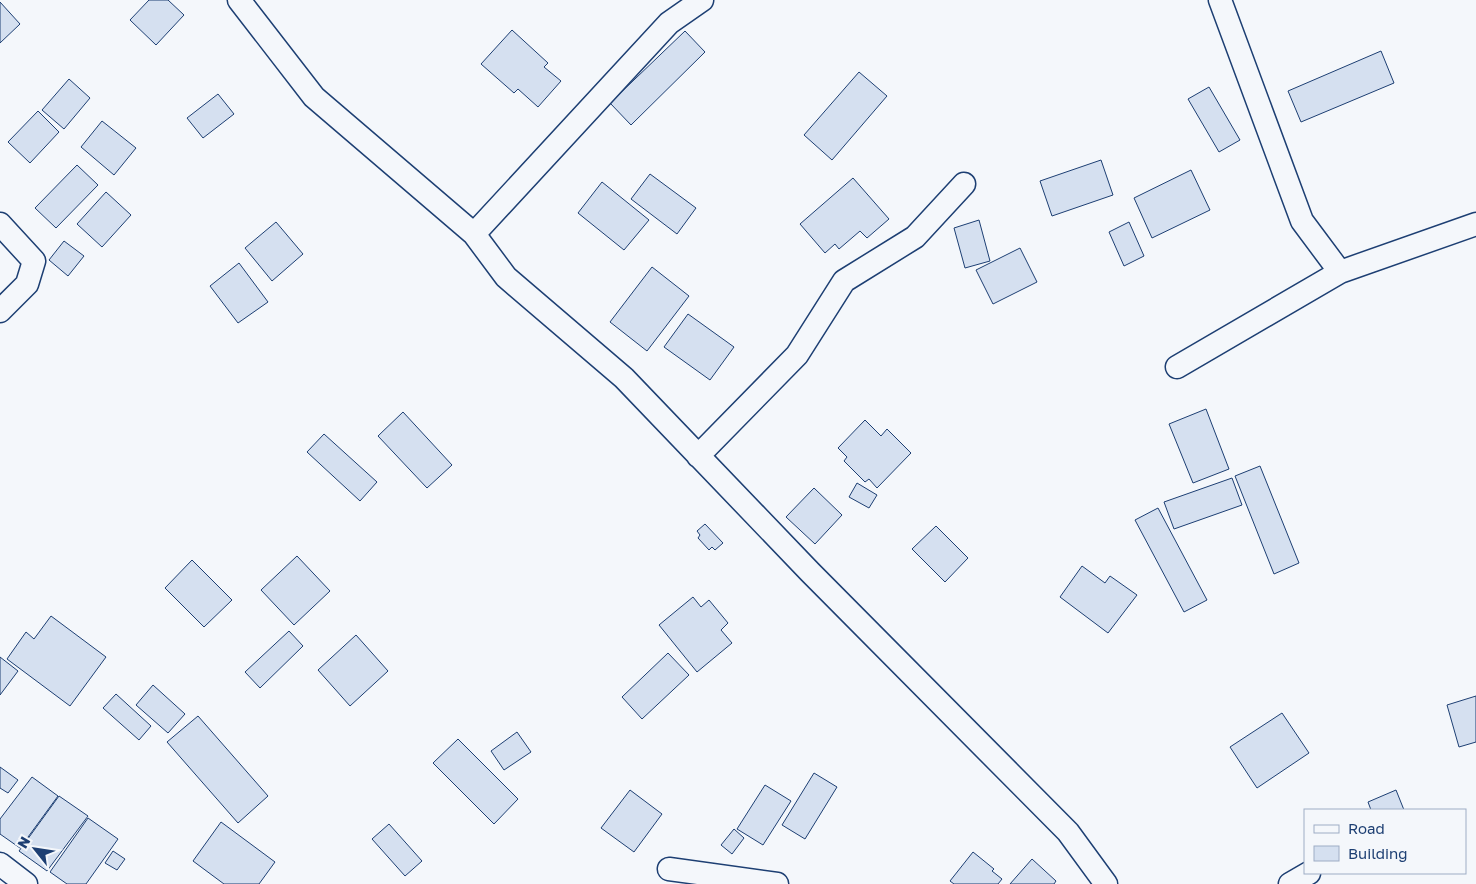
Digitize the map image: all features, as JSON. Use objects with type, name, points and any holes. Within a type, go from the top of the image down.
[{"type":"street","points":[[239,0],[314,97],[474,234],[506,278],[624,378],[810,572],[1068,832],[1106,884]]},
{"type":"street","points":[[474,234],[669,23],[702,0]]},
{"type":"street","points":[[1220,0],[1302,221],[1340,272]]},
{"type":"street","points":[[698,456],[797,355],[844,281],[915,237],[964,184]]},
{"type":"street","points":[[0,224],[34,262],[27,284],[0,311]]},
{"type":"street","points":[[1177,367],[1340,272],[1476,224]]},
{"type":"street","points":[[0,864],[26,884]]},
{"type":"street","points":[[669,869],[777,884]]},
{"type":"street","points":[[1290,884],[1307,874]]},
{"type":"building","points":[[149,0],[168,0],[184,15],[156,45],[130,20]]},
{"type":"building","points":[[0,2],[20,24],[0,43]]},
{"type":"building","points":[[512,30],[548,63],[544,67],[561,81],[538,107],[518,89],[514,93],[481,64]]},
{"type":"building","points":[[685,31],[705,52],[631,125],[610,103]]},
{"type":"building","points":[[1381,51],[1394,83],[1301,122],[1288,91]]},
{"type":"building","points":[[859,72],[887,96],[832,160],[804,135]]},
{"type":"building","points":[[69,79],[90,98],[64,129],[42,110]]},
{"type":"building","points":[[1209,87],[1240,140],[1219,152],[1188,99]]},
{"type":"building","points":[[218,94],[234,114],[203,138],[187,118]]},
{"type":"building","points":[[38,111],[59,132],[30,163],[8,142]]},
{"type":"building","points":[[102,121],[136,148],[114,175],[81,147]]},
{"type":"building","points":[[1101,160],[1113,195],[1052,216],[1040,181]]},
{"type":"building","points":[[77,165],[98,185],[56,228],[35,208]]},
{"type":"building","points":[[1191,170],[1210,210],[1152,238],[1134,198]]},
{"type":"building","points":[[650,174],[696,208],[677,234],[631,199]]},
{"type":"building","points":[[853,178],[889,219],[867,238],[860,231],[839,249],[835,244],[825,253],[800,224]]},
{"type":"building","points":[[602,182],[649,220],[624,250],[578,213]]},
{"type":"building","points":[[106,192],[131,215],[102,247],[77,224]]},
{"type":"building","points":[[979,220],[990,261],[965,268],[954,228]]},
{"type":"building","points":[[276,222],[303,254],[272,281],[245,248]]},
{"type":"building","points":[[1129,222],[1144,256],[1124,266],[1109,232]]},
{"type":"building","points":[[64,241],[84,256],[68,276],[49,260]]},
{"type":"building","points":[[1020,248],[1037,282],[993,304],[976,270]]},
{"type":"building","points":[[239,263],[268,302],[238,323],[210,286]]},
{"type":"building","points":[[652,267],[689,296],[647,351],[610,322]]},
{"type":"building","points":[[688,314],[734,347],[710,380],[664,347]]},
{"type":"building","points":[[1206,409],[1229,469],[1193,483],[1169,424]]},
{"type":"building","points":[[403,412],[452,465],[427,488],[378,436]]},
{"type":"building","points":[[865,420],[881,436],[887,429],[911,453],[877,488],[869,479],[865,482],[844,461],[847,457],[838,448]]},
{"type":"building","points":[[324,434],[377,482],[360,501],[307,452]]},
{"type":"building","points":[[1260,466],[1299,563],[1274,574],[1235,476]]},
{"type":"building","points":[[1232,478],[1242,505],[1174,529],[1164,502]]},
{"type":"building","points":[[857,483],[877,495],[869,508],[849,497]]},
{"type":"building","points":[[814,488],[842,515],[815,544],[786,517]]},
{"type":"building","points":[[1158,508],[1207,600],[1184,612],[1135,520]]},
{"type":"building","points":[[705,524],[723,543],[715,550],[712,547],[709,550],[698,538],[700,535],[697,531]]},
{"type":"building","points":[[936,526],[968,558],[945,582],[912,549]]},
{"type":"building","points":[[297,556],[330,591],[294,625],[261,590]]},
{"type":"building","points":[[192,560],[232,600],[204,627],[165,588]]},
{"type":"building","points":[[1082,566],[1105,583],[1110,576],[1137,595],[1108,633],[1060,597]]},
{"type":"building","points":[[693,597],[701,607],[709,600],[728,623],[721,630],[732,643],[697,672],[659,625]]},
{"type":"building","points":[[51,616],[106,657],[70,706],[7,659],[26,632],[34,639]]},
{"type":"building","points":[[289,631],[303,646],[260,688],[245,672]]},
{"type":"building","points":[[356,635],[388,671],[350,706],[318,670]]},
{"type":"building","points":[[668,653],[689,675],[642,719],[622,697]]},
{"type":"building","points":[[0,657],[18,671],[0,695]]},
{"type":"building","points":[[153,685],[185,714],[168,733],[136,705]]},
{"type":"building","points":[[116,694],[151,726],[139,740],[103,708]]},
{"type":"building","points":[[1476,696],[1476,742],[1459,747],[1447,705]]},
{"type":"building","points":[[1282,713],[1309,753],[1257,788],[1230,747]]},
{"type":"building","points":[[198,716],[268,796],[238,823],[167,742]]},
{"type":"building","points":[[517,732],[531,752],[504,770],[491,751]]},
{"type":"building","points":[[458,739],[518,799],[494,824],[433,763]]},
{"type":"building","points":[[0,767],[18,780],[8,793],[0,788]]},
{"type":"building","points":[[814,773],[837,787],[805,839],[782,825]]},
{"type":"building","points":[[32,777],[58,796],[20,848],[0,834],[0,819]]},
{"type":"building","points":[[765,785],[791,801],[763,845],[737,829]]},
{"type":"building","points":[[630,790],[662,814],[634,852],[601,828]]},
{"type":"building","points":[[1396,790],[1404,809],[1371,809],[1368,802]]},
{"type":"building","points":[[59,796],[88,816],[47,871],[19,851]]},
{"type":"building","points":[[88,818],[118,839],[86,884],[67,884],[50,872]]},
{"type":"building","points":[[221,822],[275,862],[259,884],[224,884],[193,861]]},
{"type":"building","points":[[389,824],[422,861],[405,876],[372,839]]},
{"type":"building","points":[[734,829],[744,838],[732,854],[721,845]]},
{"type":"building","points":[[113,851],[125,859],[117,870],[105,863]]},
{"type":"building","points":[[973,852],[994,869],[992,871],[1002,879],[998,884],[954,884],[950,881]]},
{"type":"building","points":[[1032,859],[1056,881],[1054,884],[1010,884]]}]
